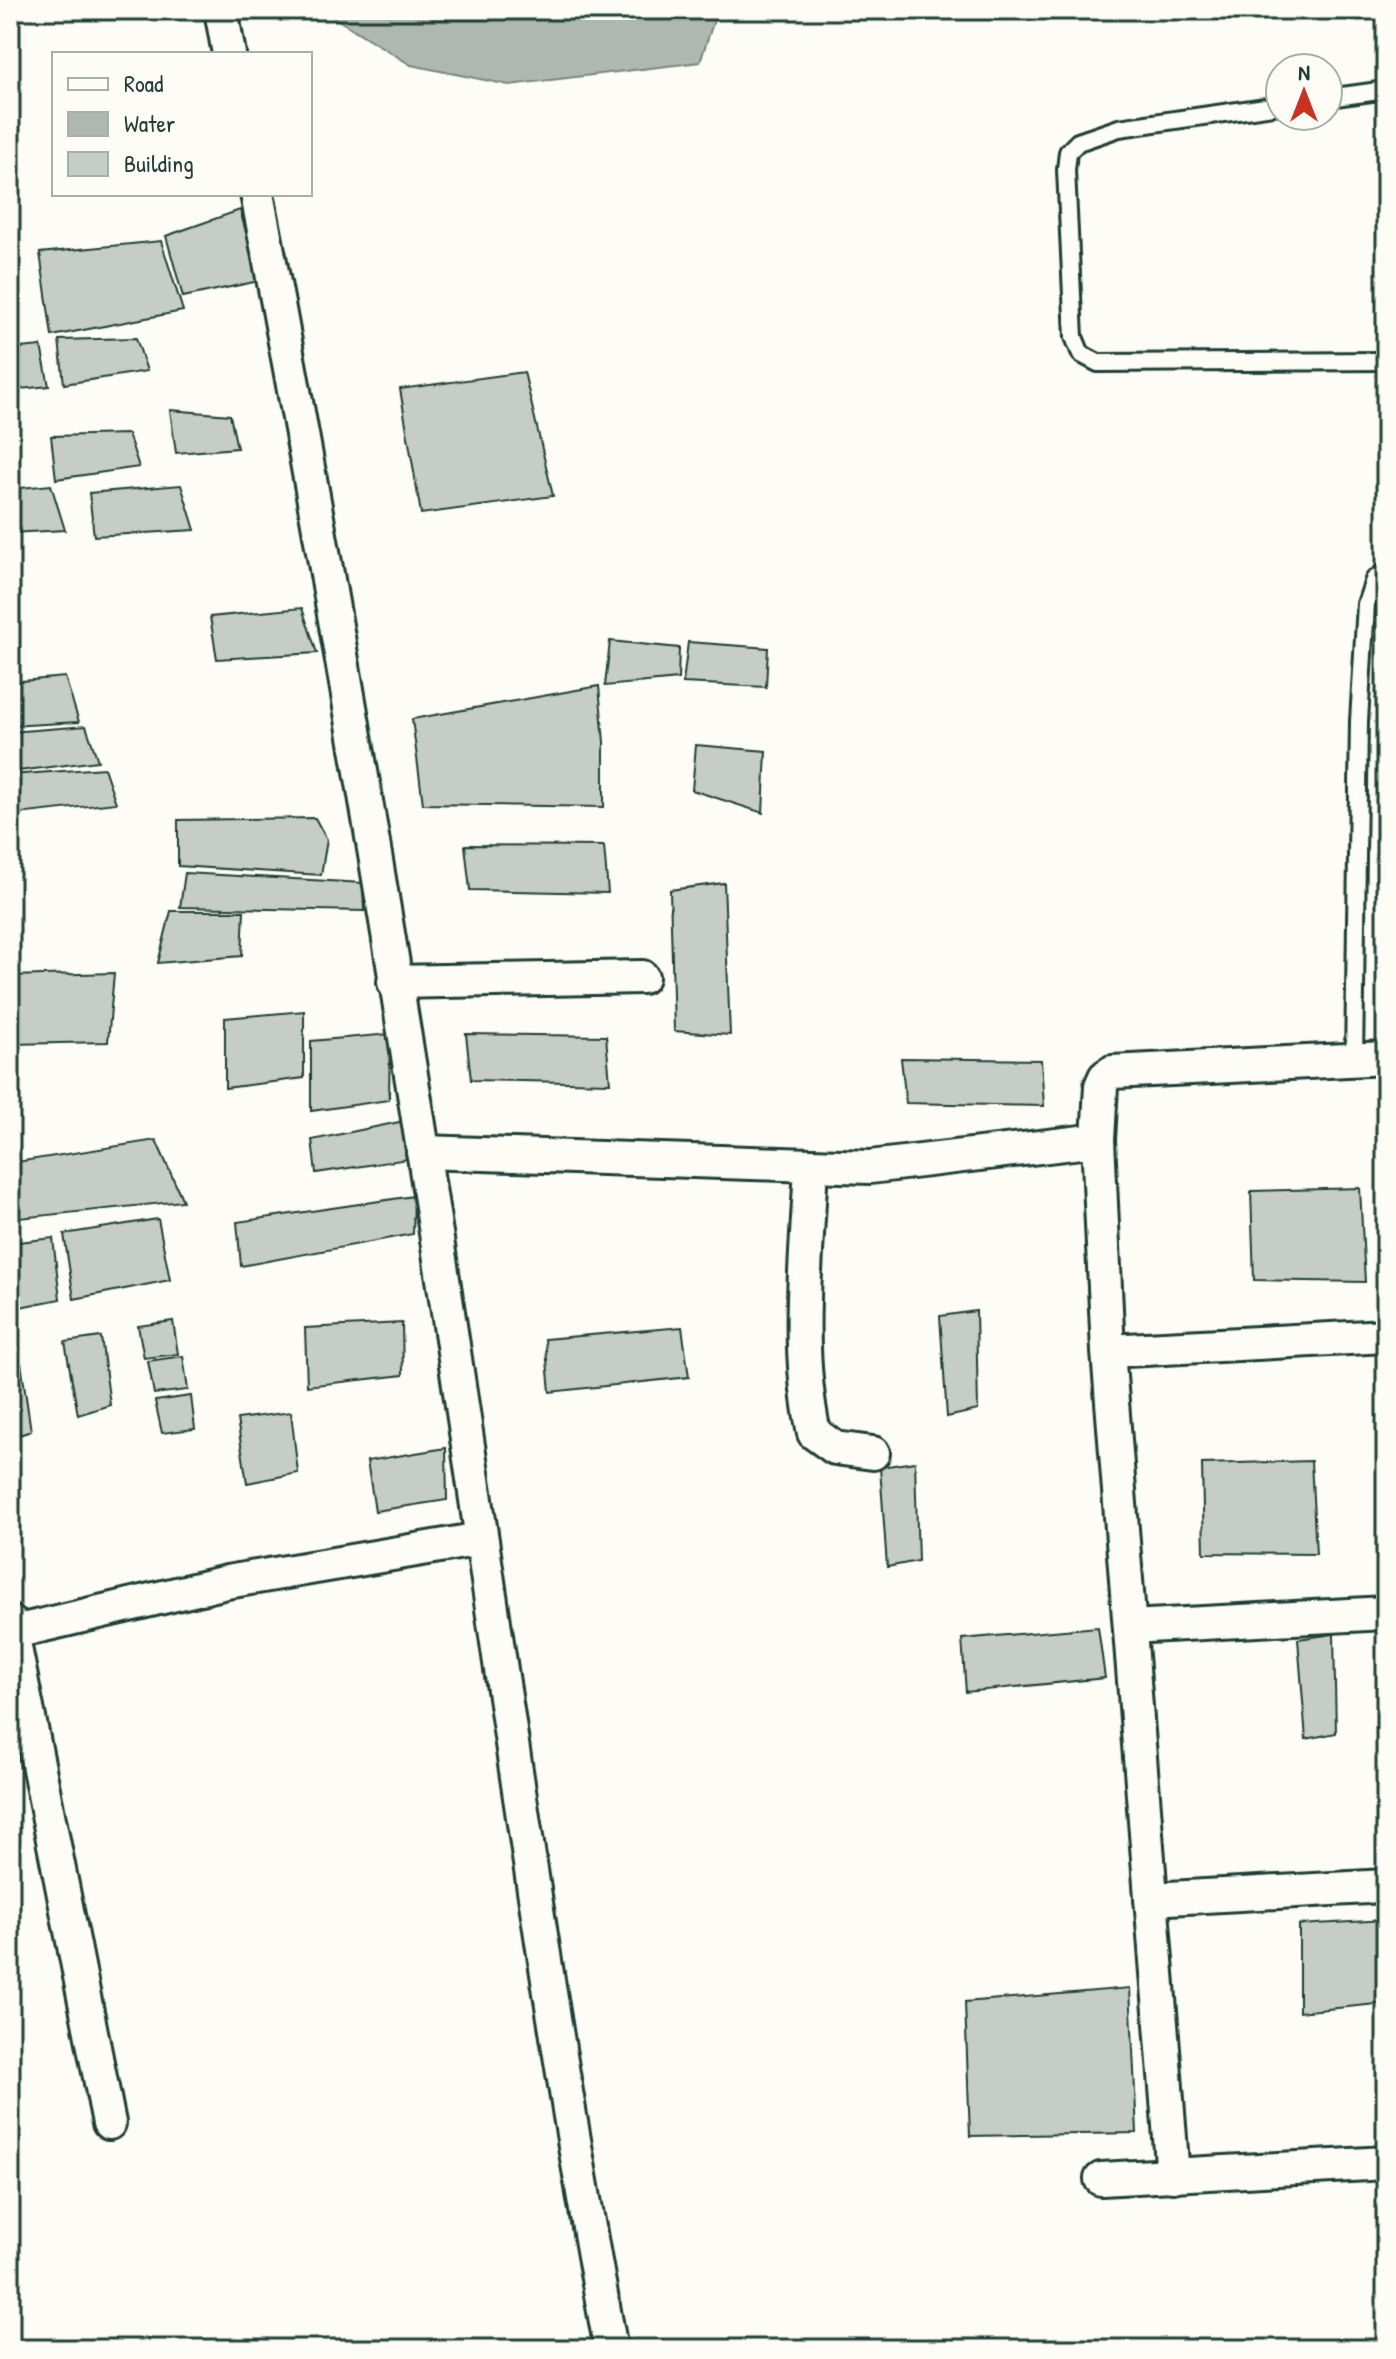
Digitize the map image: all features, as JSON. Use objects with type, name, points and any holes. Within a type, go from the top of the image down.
[{"type":"street","points":[[221,10],[229,52]]},
{"type":"street","points":[[257,196],[300,417],[423,1152],[578,2176],[611,2349]]},
{"type":"street","points":[[394,982],[642,977]]},
{"type":"street","points":[[1173,2176],[1108,1351],[1098,1140],[1101,1086],[1105,1077],[1112,1072],[1370,1058]]},
{"type":"street","points":[[423,1152],[870,1167],[1098,1140]]},
{"type":"street","points":[[811,1165],[803,1356],[811,1420],[814,1433],[835,1448],[873,1453]]},
{"type":"street","points":[[1108,1351],[1386,1336]]},
{"type":"street","points":[[109,2123],[11,1629],[227,1582],[481,1539]]},
{"type":"street","points":[[1130,1627],[1386,1613]]},
{"type":"street","points":[[1151,1899],[1386,1886]]},
{"type":"street","points":[[1101,2179],[1386,2163]]},
{"type":"lane","points":[[1344,96],[1386,90]]},
{"type":"lane","points":[[1264,107],[1119,128],[1078,142],[1068,152],[1066,170],[1074,337],[1081,354],[1098,363],[1386,361]]},
{"type":"lane","points":[[1370,1058],[1359,721],[1366,604],[1374,580],[1386,571]]},
{"type":"water","points":[[322,10],[717,11],[700,62],[509,85],[411,65]]},
{"type":"building","points":[[240,210],[259,281],[183,297],[166,236]]},
{"type":"building","points":[[161,241],[183,311],[52,336],[40,253]]},
{"type":"building","points":[[136,338],[147,371],[64,384],[59,340]]},
{"type":"building","points":[[41,346],[49,386],[10,390],[10,349]]},
{"type":"building","points":[[524,372],[553,496],[421,514],[400,389]]},
{"type":"building","points":[[170,410],[230,415],[237,448],[176,453]]},
{"type":"building","points":[[128,434],[139,467],[56,479],[51,436]]},
{"type":"building","points":[[51,485],[65,530],[10,533],[10,489]]},
{"type":"building","points":[[181,485],[195,530],[94,536],[89,493]]},
{"type":"building","points":[[302,608],[317,653],[217,659],[210,617]]},
{"type":"building","points":[[610,641],[679,648],[678,679],[605,686]]},
{"type":"building","points":[[688,642],[768,648],[766,687],[683,683]]},
{"type":"building","points":[[65,677],[79,722],[10,726],[10,682]]},
{"type":"building","points":[[599,686],[604,742],[604,807],[423,804],[412,719]]},
{"type":"building","points":[[86,726],[98,761],[10,772],[10,732]]},
{"type":"building","points":[[696,745],[766,751],[763,813],[692,790]]},
{"type":"building","points":[[104,768],[116,803],[10,815],[10,775]]},
{"type":"building","points":[[315,818],[327,840],[321,875],[178,866],[178,820]]},
{"type":"building","points":[[465,845],[604,846],[608,893],[470,890]]},
{"type":"building","points":[[185,873],[363,883],[364,911],[180,907]]},
{"type":"building","points":[[724,883],[730,1035],[674,1031],[670,890]]},
{"type":"building","points":[[171,911],[244,911],[242,956],[158,963]]},
{"type":"building","points":[[114,973],[108,1042],[10,1044],[10,976]]},
{"type":"building","points":[[304,1011],[304,1078],[225,1088],[225,1018]]},
{"type":"building","points":[[390,1034],[389,1100],[311,1111],[311,1041]]},
{"type":"building","points":[[466,1034],[606,1036],[610,1083],[471,1080]]},
{"type":"building","points":[[901,1058],[1041,1060],[1044,1106],[906,1103]]},
{"type":"building","points":[[12,1076],[17,1157],[10,1157]]},
{"type":"building","points":[[409,1120],[408,1159],[316,1173],[312,1140]]},
{"type":"building","points":[[156,1140],[183,1201],[10,1219],[10,1163]]},
{"type":"building","points":[[1360,1188],[1365,1282],[1254,1280],[1251,1191]]},
{"type":"building","points":[[414,1196],[413,1234],[241,1266],[237,1222]]},
{"type":"building","points":[[158,1219],[170,1280],[74,1299],[64,1234]]},
{"type":"building","points":[[53,1238],[60,1299],[10,1309],[10,1243]]},
{"type":"building","points":[[976,1311],[978,1410],[947,1417],[940,1316]]},
{"type":"building","points":[[173,1321],[178,1354],[144,1358],[138,1326]]},
{"type":"building","points":[[402,1323],[403,1375],[307,1386],[305,1328]]},
{"type":"building","points":[[682,1327],[689,1377],[550,1392],[545,1339]]},
{"type":"building","points":[[101,1337],[110,1405],[78,1415],[65,1342]]},
{"type":"building","points":[[183,1356],[188,1390],[154,1394],[148,1361]]},
{"type":"building","points":[[21,1363],[31,1431],[10,1438],[10,1365]]},
{"type":"building","points":[[191,1396],[195,1429],[162,1433],[155,1401]]},
{"type":"building","points":[[291,1412],[298,1473],[247,1483],[237,1419]]},
{"type":"building","points":[[446,1448],[447,1500],[375,1511],[367,1461]]},
{"type":"building","points":[[1311,1461],[1316,1554],[1204,1553],[1202,1464]]},
{"type":"building","points":[[915,1462],[918,1561],[887,1567],[880,1467]]},
{"type":"building","points":[[1098,1627],[1105,1678],[966,1692],[962,1639]]},
{"type":"building","points":[[1334,1634],[1336,1733],[1306,1739],[1298,1639]]},
{"type":"building","points":[[1386,1920],[1386,2003],[1299,2012],[1299,1925]]},
{"type":"building","points":[[1130,1988],[1137,2133],[970,2136],[965,2002]]}]
